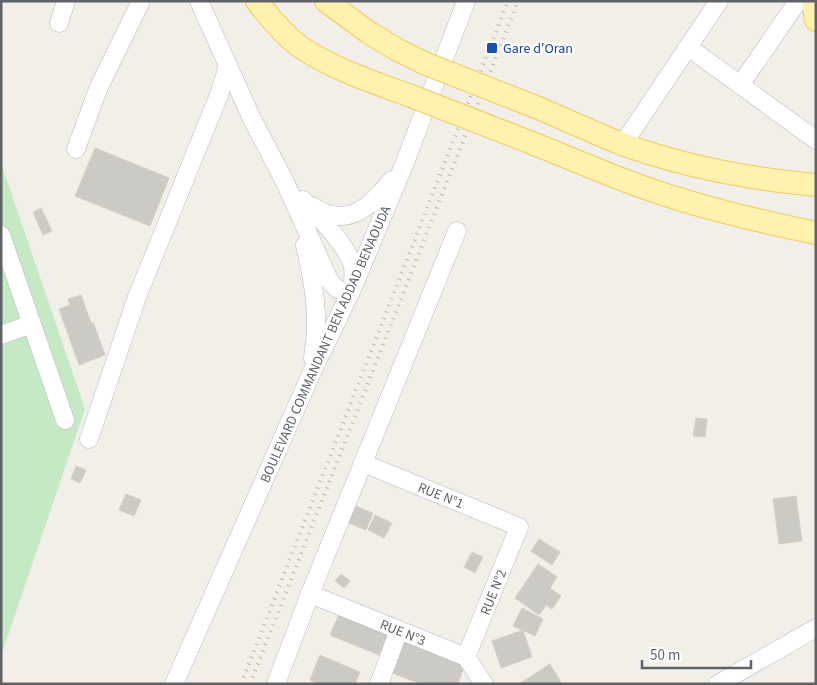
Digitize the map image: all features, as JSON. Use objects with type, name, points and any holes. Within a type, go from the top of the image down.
[{"type":"main road","points":[[257,1],[276,25],[298,45],[324,61],[356,75],[661,193],[732,214],[816,233]]},
{"type":"main road","points":[[326,1],[368,32],[424,63],[542,109],[623,144],[708,169],[769,181],[816,186]]},
{"type":"main road","points":[[813,1],[816,20]]},
{"type":"street","points":[[59,23],[66,1]]},
{"type":"street","points":[[76,149],[98,89],[141,1]]},
{"type":"street","points":[[199,1],[252,119],[284,180],[329,280],[337,289],[342,291],[349,290],[353,287],[354,269],[347,252],[326,225],[284,180]]},
{"type":"street","name":"BOULEVARD COMMANDANT BEN ADDAD BENAOUDA","points":[[174,684],[311,374],[353,287],[404,165],[466,1]]},
{"type":"street","points":[[623,144],[719,1]]},
{"type":"street","points":[[740,85],[798,1]]},
{"type":"street","points":[[688,47],[816,140]]},
{"type":"street","points":[[89,439],[137,297],[219,95],[228,66]]},
{"type":"street","points":[[303,200],[328,214],[340,217],[352,215],[364,209],[376,199],[404,165]]},
{"type":"street","points":[[284,180],[305,243],[315,293],[316,339],[311,374]]},
{"type":"street","points":[[276,684],[310,594],[457,232]]},
{"type":"street","points":[[1,235],[65,420]]},
{"type":"street","points":[[1,335],[32,324]]},
{"type":"street","name":"RUE N°1","points":[[363,463],[519,527]]},
{"type":"street","name":"RUE N°2","points":[[466,658],[519,527]]},
{"type":"street","name":"RUE N°3","points":[[310,594],[466,658]]},
{"type":"street","points":[[723,682],[816,628]]},
{"type":"street","points":[[379,684],[399,630]]},
{"type":"street","points":[[466,658],[484,684]]},
{"type":"green space","points":[[1,163],[85,409],[1,656]]},
{"type":"building","points":[[95,148],[169,178],[150,226],[75,196]]},
{"type":"building","points":[[41,208],[52,231],[43,235],[33,212]]},
{"type":"building","points":[[81,295],[105,355],[79,365],[59,309],[70,305],[68,299]]},
{"type":"building","points":[[696,418],[707,419],[705,437],[693,436]]},
{"type":"building","points":[[76,466],[86,470],[80,483],[71,479]]},
{"type":"building","points":[[126,494],[141,500],[134,516],[119,510]]},
{"type":"building","points":[[796,496],[802,541],[779,544],[773,499]]},
{"type":"building","points":[[353,505],[373,513],[366,530],[346,522]]},
{"type":"building","points":[[375,515],[392,523],[384,538],[368,530]]},
{"type":"building","points":[[539,539],[560,552],[552,565],[531,551]]},
{"type":"building","points":[[472,552],[483,557],[475,573],[464,567]]},
{"type":"building","points":[[538,564],[557,577],[550,588],[561,596],[552,609],[546,605],[539,615],[515,598]]},
{"type":"building","points":[[341,574],[350,581],[344,588],[335,581]]},
{"type":"building","points":[[522,608],[543,619],[535,636],[513,626]]},
{"type":"building","points":[[340,612],[389,632],[379,655],[330,635]]},
{"type":"building","points":[[523,630],[532,657],[501,668],[492,641]]},
{"type":"building","points":[[405,637],[465,664],[458,684],[421,684],[392,673]]},
{"type":"building","points":[[320,655],[360,672],[355,684],[319,684],[310,680]]},
{"type":"building","points":[[550,664],[562,684],[519,684]]},
{"type":"railway","points":[[241,684],[508,1]]},
{"type":"railway","points":[[250,684],[518,1]]},
{"type":"place","name":"Gare d'Oran","points":[[492,48]]}]
